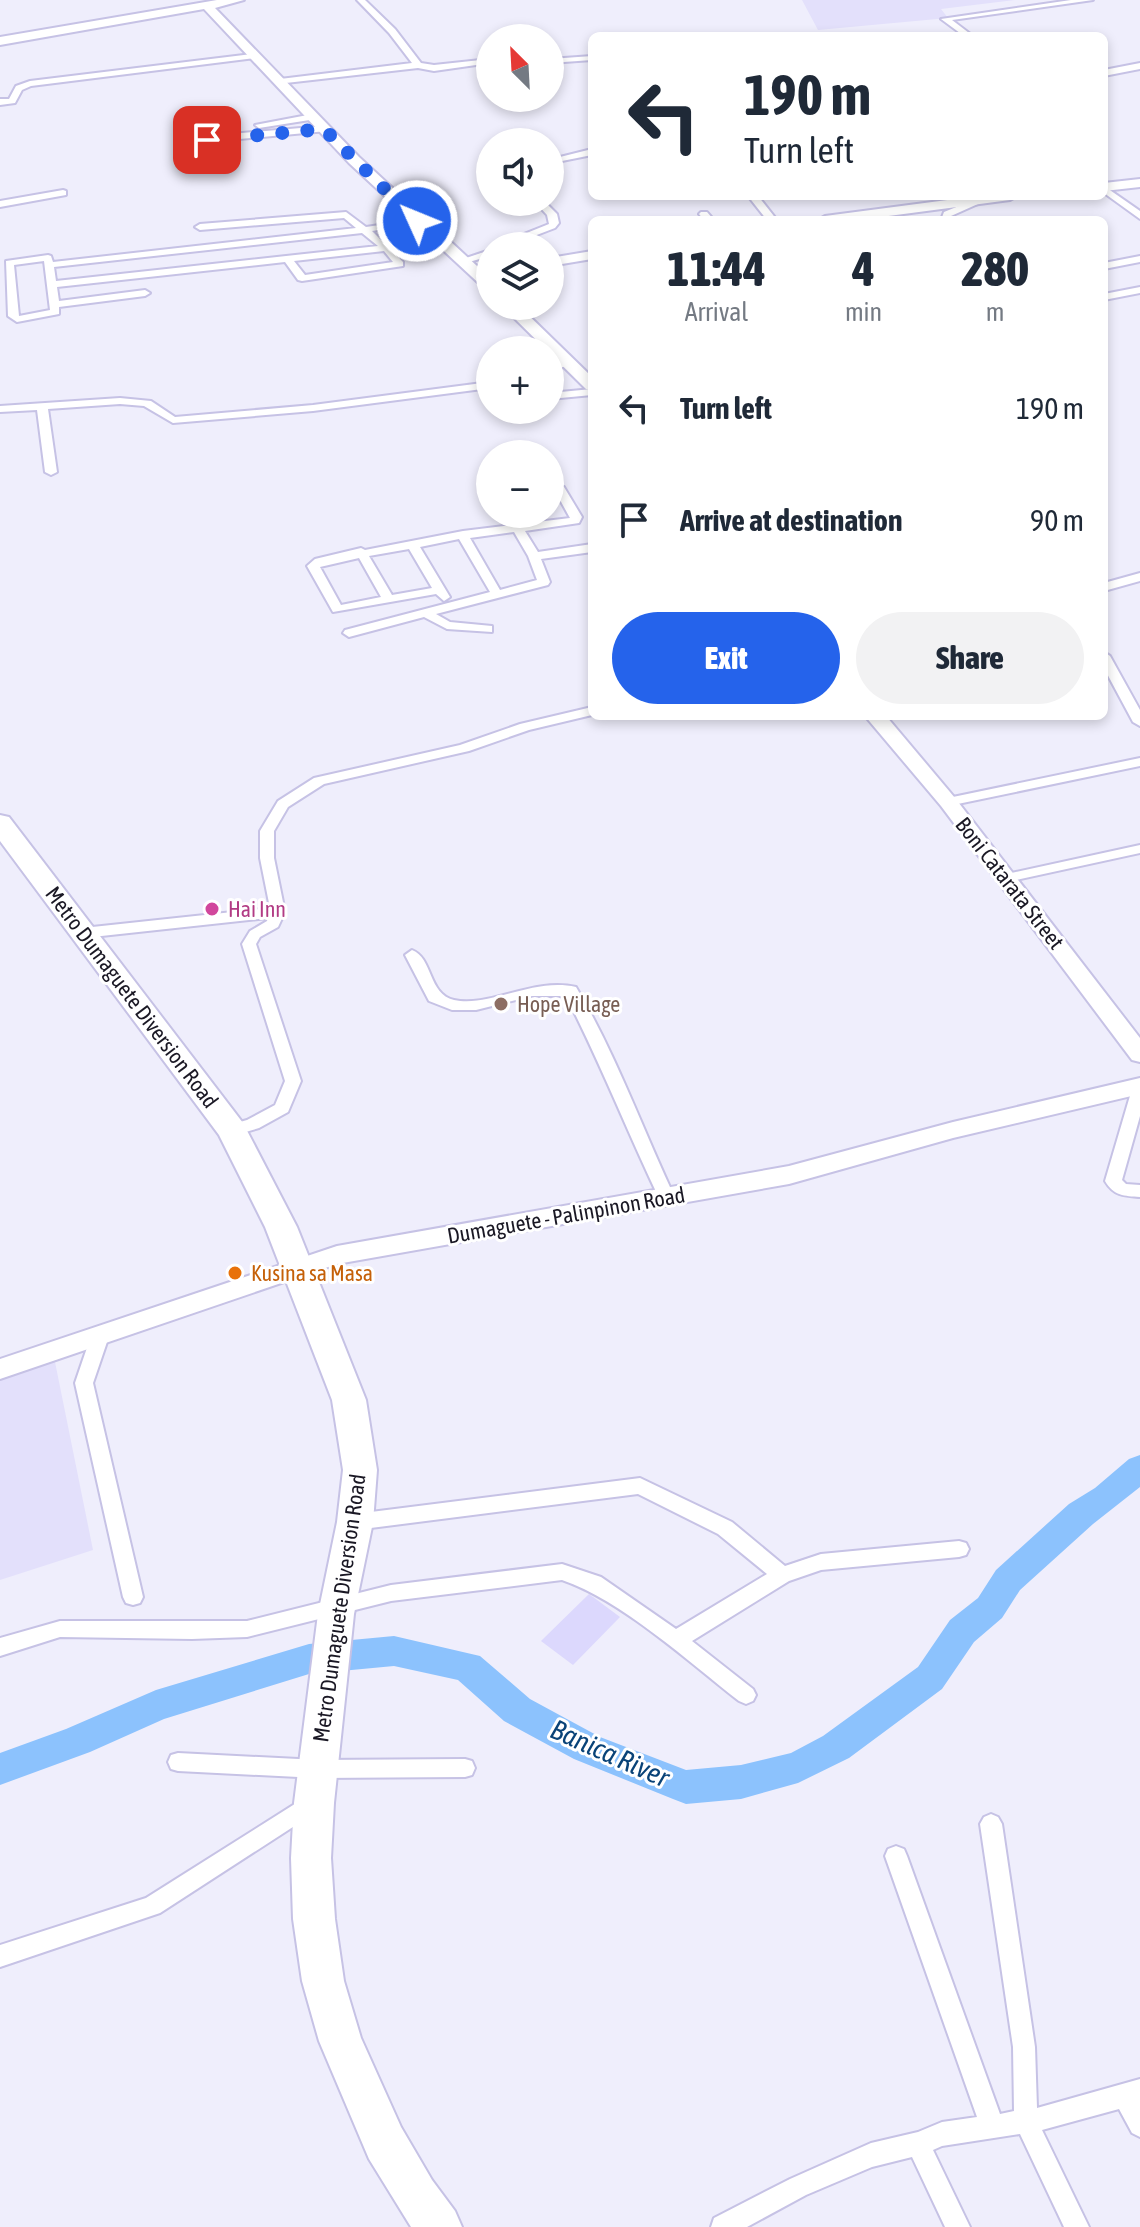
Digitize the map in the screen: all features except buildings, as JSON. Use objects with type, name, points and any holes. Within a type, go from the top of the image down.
[{"type":"highway","name":"Metro Dumaguete Diversion Road","points":[[0,823],[232,1130],[264,1190],[297,1266],[349,1400],[360,1470],[355,1522],[337,1609],[325,1696],[311,1858],[314,1919],[323,1981],[340,2041],[385,2143],[416,2196],[439,2227]]},
{"type":"street","points":[[0,41],[204,3],[238,0]]},
{"type":"street","points":[[361,0],[392,31],[418,65]]},
{"type":"street","points":[[963,32],[945,19],[1089,0]]},
{"type":"street","points":[[204,3],[252,56],[417,221],[476,271]]},
{"type":"street","points":[[0,102],[12,101],[19,88],[30,84],[252,56]]},
{"type":"street","points":[[564,60],[588,58]]},
{"type":"street","points":[[573,59],[584,68],[588,68]]},
{"type":"street","points":[[280,82],[418,65],[434,68],[476,63]]},
{"type":"street","points":[[1108,72],[1140,66]]},
{"type":"street","points":[[228,129],[313,117]]},
{"type":"street","points":[[185,141],[324,129]]},
{"type":"street","points":[[564,158],[588,153]]},
{"type":"street","points":[[1108,187],[1140,183]]},
{"type":"street","points":[[1108,191],[1140,216]]},
{"type":"street","points":[[0,204],[63,193]]},
{"type":"street","points":[[756,200],[769,216]]},
{"type":"street","points":[[855,216],[976,200]]},
{"type":"street","points":[[947,216],[982,200]]},
{"type":"street","points":[[200,227],[341,214],[351,217],[400,264],[302,278],[287,258]]},
{"type":"street","points":[[536,232],[552,226],[552,216]]},
{"type":"street","points":[[49,265],[366,230],[417,221]]},
{"type":"street","points":[[219,225],[236,263]]},
{"type":"street","points":[[50,285],[386,248]]},
{"type":"street","points":[[564,260],[588,256]]},
{"type":"street","points":[[46,257],[49,265],[55,312],[13,316],[9,263],[46,257]]},
{"type":"street","points":[[462,261],[476,257]]},
{"type":"street","points":[[1108,265],[1140,259]]},
{"type":"street","points":[[1108,296],[1140,290]]},
{"type":"street","points":[[53,305],[145,293]]},
{"type":"street","points":[[524,320],[588,385]]},
{"type":"street","points":[[564,364],[568,363]]},
{"type":"street","points":[[0,409],[120,401],[147,403],[173,420],[313,408],[476,387]]},
{"type":"street","points":[[564,394],[588,390]]},
{"type":"street","points":[[42,407],[51,472]]},
{"type":"street","points":[[564,498],[575,521],[564,523]]},
{"type":"street","points":[[440,590],[342,609],[334,607],[314,564],[412,543],[525,528]]},
{"type":"street","points":[[349,633],[544,582],[534,556],[518,529]]},
{"type":"street","points":[[463,535],[498,596]]},
{"type":"street","points":[[412,543],[450,608]]},
{"type":"street","points":[[534,556],[588,549]]},
{"type":"street","points":[[361,552],[389,600]]},
{"type":"street","points":[[1108,586],[1140,577]]},
{"type":"street","points":[[427,614],[447,625],[488,629]]},
{"type":"street","points":[[1108,663],[1140,722]]},
{"type":"street","points":[[232,1130],[253,1124],[282,1108],[293,1081],[249,944],[255,934],[273,924],[278,912],[267,858],[267,831],[283,804],[319,781],[464,748],[525,727],[588,712]]},
{"type":"street","name":"Boni Catarata Street","points":[[878,720],[948,802],[1140,1054]]},
{"type":"street","points":[[948,802],[1140,762]]},
{"type":"street","points":[[1007,878],[1140,849]]},
{"type":"street","points":[[83,933],[278,912]]},
{"type":"street","points":[[412,955],[434,997],[452,1005],[476,1005],[532,991],[571,991],[600,1046],[667,1198]]},
{"type":"street","points":[[1140,1087],[1113,1181],[1122,1190],[1140,1191]]},
{"type":"street","name":"Dumaguete - Palinpinon Road","points":[[0,1369],[297,1266],[376,1248],[789,1175],[953,1130],[1140,1087]]},
{"type":"street","points":[[100,1336],[84,1383],[133,1597]]},
{"type":"street","points":[[355,1522],[640,1486],[725,1528],[782,1575]]},
{"type":"street","points":[[676,1640],[782,1575],[821,1562],[959,1549]]},
{"type":"street","points":[[0,1647],[60,1629],[247,1629],[337,1609],[391,1593],[562,1572],[594,1583],[676,1640],[746,1695]]},
{"type":"street","points":[[178,1762],[316,1786],[465,1768]]},
{"type":"street","points":[[0,1956],[18,1953],[152,1906],[316,1786]]},
{"type":"street","points":[[991,1824],[1024,2047],[1026,2122],[1077,2227]]},
{"type":"street","points":[[896,1856],[993,2128]]},
{"type":"street","points":[[723,2227],[798,2187],[871,2155],[918,2144],[942,2134],[1026,2122],[1132,2093],[1140,2125]]},
{"type":"street","points":[[918,2144],[958,2227]]},
{"type":"shaded area","points":[[802,0],[1015,0],[941,9],[948,18],[818,30]]},
{"type":"shaded area","points":[[54,1357],[93,1550],[0,1580],[0,1373]]},
{"type":"shaded area","points":[[589,1594],[620,1617],[573,1665],[541,1641]]},
{"type":"waterway","name":"Banica River","points":[[0,1769],[77,1741],[156,1706],[309,1659],[394,1651],[468,1667],[517,1710],[587,1748],[686,1787],[741,1782],[798,1767],[836,1747],[930,1678],[962,1631],[990,1608],[1008,1580],[1081,1514],[1107,1497],[1140,1468]]},
{"type":"place","name":"Hai Inn","points":[[212,909]]},
{"type":"place","name":"Hope Village","points":[[501,1004]]},
{"type":"place","name":"Kusina sa Masa","points":[[235,1273]]},
{"type":"route","points":[[207,140],[324,129],[417,221]]}]
